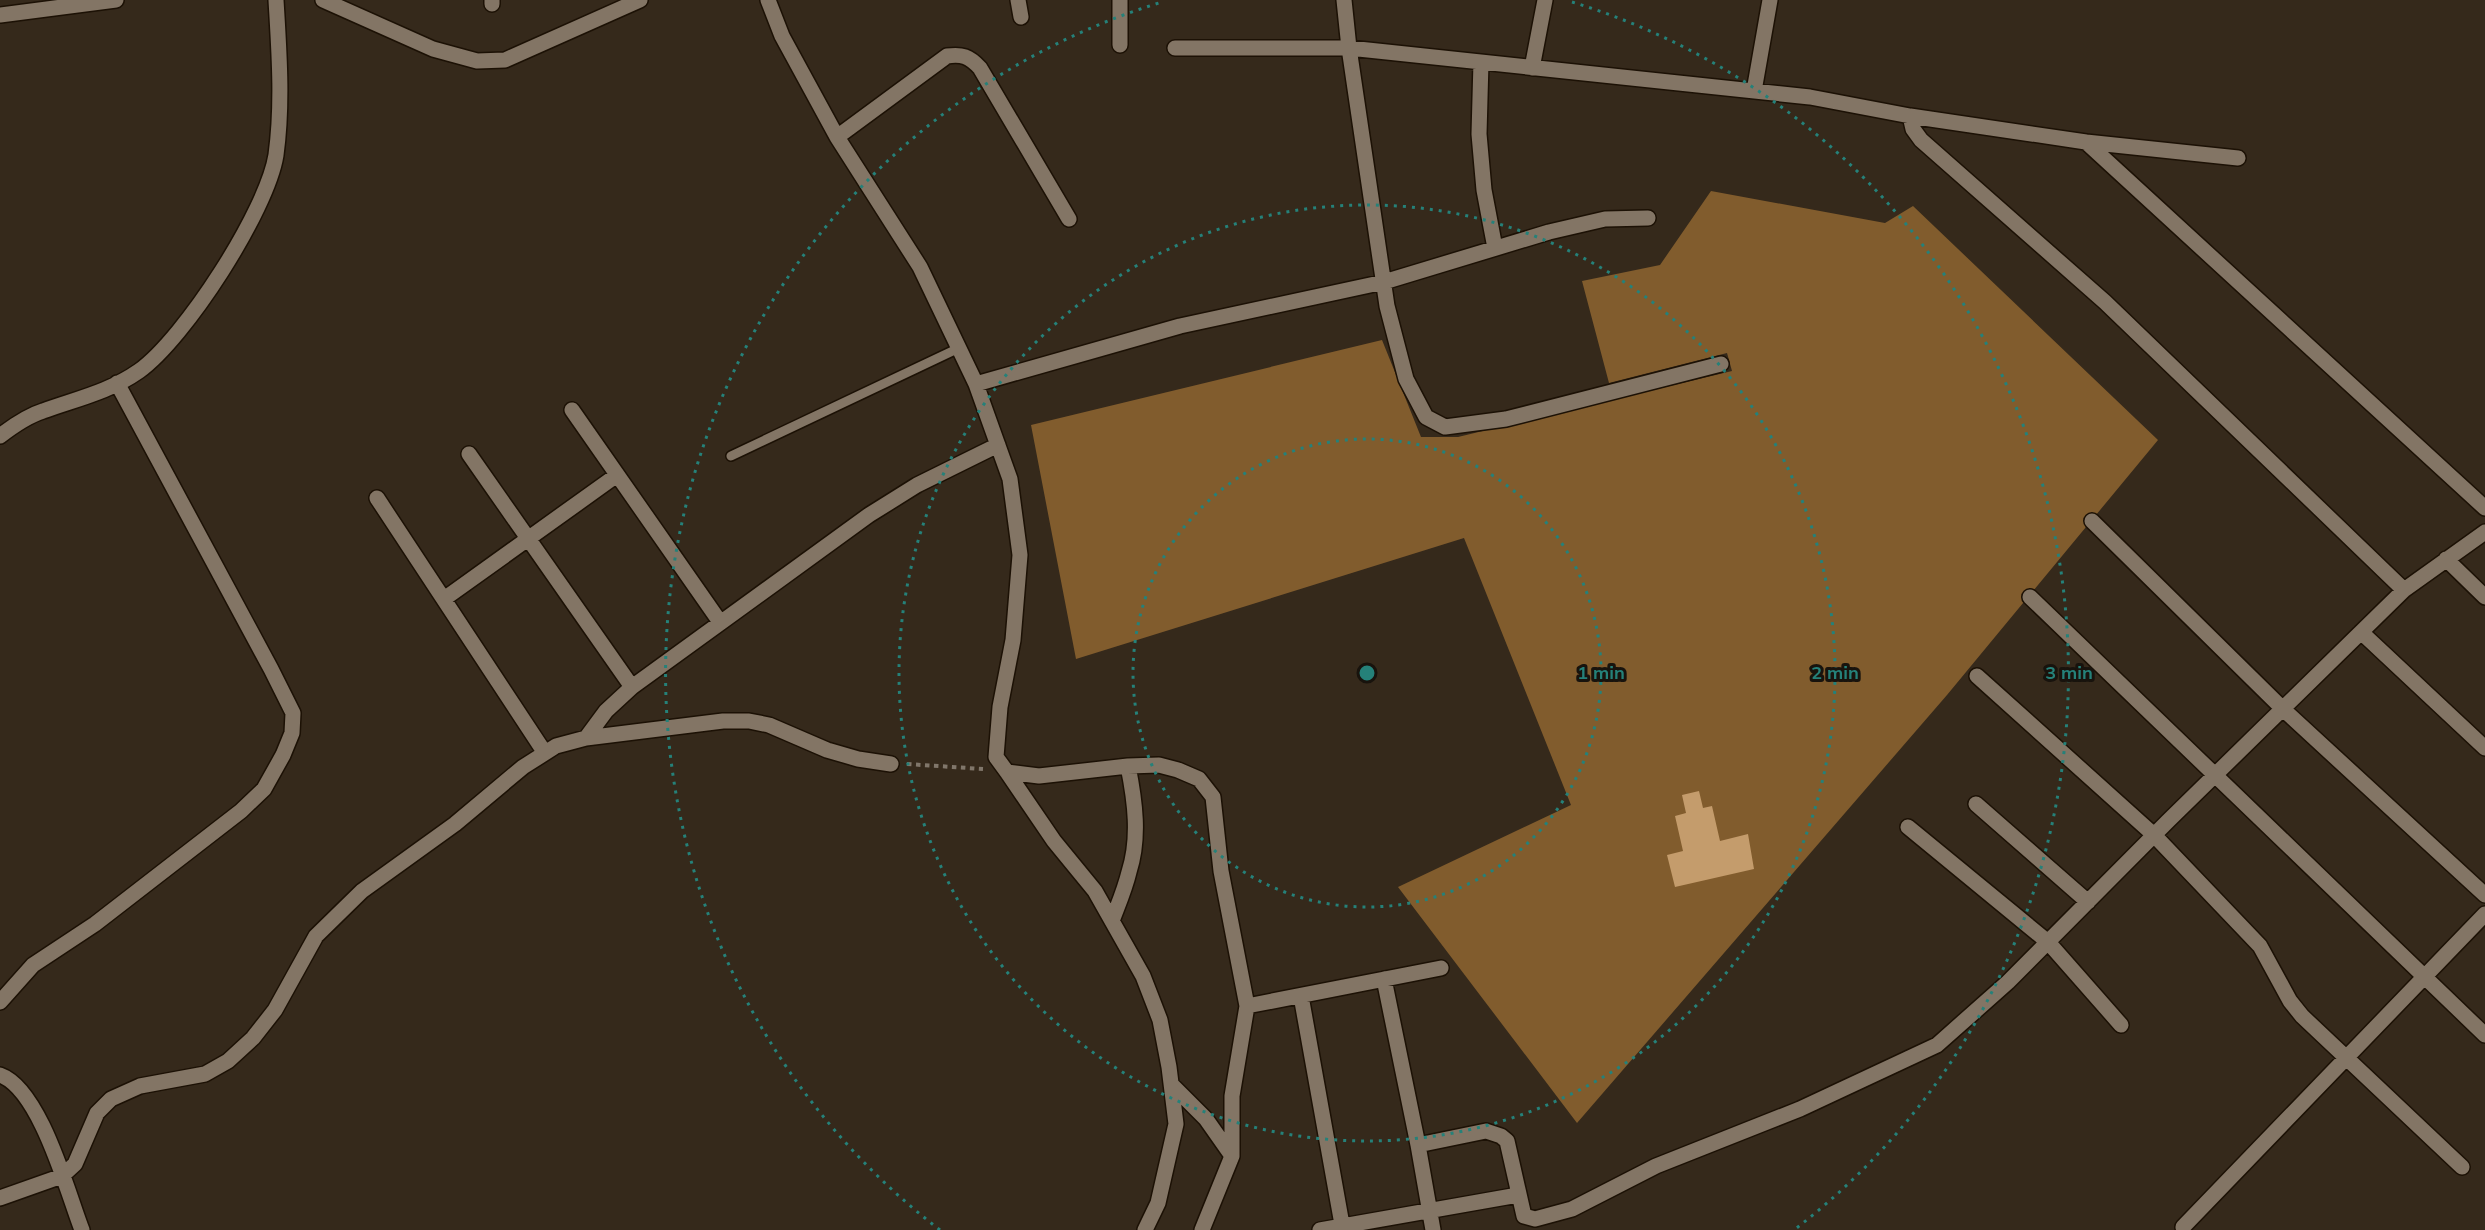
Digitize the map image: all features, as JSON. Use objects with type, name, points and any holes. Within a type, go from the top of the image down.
[{"type":"street","points":[[0,15],[21,6],[116,0]]},
{"type":"street","points":[[0,436],[16,423],[42,411],[97,394],[139,371],[168,345],[218,279],[265,193],[276,156],[281,99],[276,0]]},
{"type":"street","points":[[322,0],[433,49],[477,61],[505,60],[640,0]]},
{"type":"street","points":[[768,0],[782,36],[837,137],[920,267],[976,384],[1010,479],[1020,555],[1013,640],[1000,707],[996,757],[1054,841],[1095,891],[1143,976],[1160,1020],[1172,1085],[1176,1124],[1158,1203],[1145,1230]]},
{"type":"street","points":[[1018,0],[1021,17]]},
{"type":"street","points":[[1120,0],[1120,45]]},
{"type":"street","points":[[1344,0],[1387,306],[1406,379],[1426,417],[1445,427],[1506,419],[1721,364]]},
{"type":"street","points":[[1532,68],[1545,0]]},
{"type":"street","points":[[1754,91],[1770,0]]},
{"type":"street","points":[[1176,48],[1349,48],[1810,97],[1910,116],[2086,142],[2238,158]]},
{"type":"street","points":[[837,137],[947,56],[961,54],[971,59],[980,68],[1069,219]]},
{"type":"street","points":[[1481,62],[1479,134],[1484,190],[1495,248]]},
{"type":"street","points":[[1910,116],[1913,129],[1921,140],[2105,302],[2404,590]]},
{"type":"street","points":[[2086,142],[2485,508]]},
{"type":"street","points":[[976,384],[1180,326],[1384,282],[1549,232],[1605,219],[1648,218]]},
{"type":"street","points":[[0,1002],[5,993],[33,966],[95,924],[241,811],[264,789],[284,755],[292,733],[293,713],[271,669],[117,383]]},
{"type":"street","points":[[572,410],[720,622]]},
{"type":"street","points":[[586,738],[606,711],[632,687],[869,515],[917,485],[998,445]]},
{"type":"street","points":[[469,454],[632,687]]},
{"type":"street","points":[[444,599],[617,475]]},
{"type":"street","points":[[377,498],[545,753]]},
{"type":"street","points":[[2092,521],[2284,710],[2485,896]]},
{"type":"street","points":[[1418,1145],[1486,1131],[1501,1136],[1507,1141],[1524,1216],[1535,1219],[1572,1209],[1656,1166],[1800,1109],[1937,1046],[2008,982],[2404,590],[2485,532]]},
{"type":"street","points":[[2446,559],[2485,597]]},
{"type":"street","points":[[2030,597],[2485,1035]]},
{"type":"street","points":[[2361,632],[2485,748]]},
{"type":"street","points":[[1977,676],[2154,835],[2260,945],[2290,1001],[2302,1016],[2462,1167]]},
{"type":"street","points":[[0,1198],[62,1176],[75,1164],[97,1113],[111,1099],[140,1086],[205,1074],[228,1061],[253,1038],[275,1010],[316,936],[362,891],[455,824],[523,767],[556,746],[586,738],[723,721],[749,721],[769,725],[827,750],[858,759],[891,764]]},
{"type":"street","points":[[1007,772],[1039,776],[1128,766],[1160,765],[1199,779],[1213,797],[1221,871],[1247,1006],[1232,1096],[1232,1156],[1202,1230]]},
{"type":"street","points":[[1112,921],[1130,870],[1136,825],[1128,766]]},
{"type":"street","points":[[1976,804],[2088,902]]},
{"type":"street","points":[[1908,826],[2048,942],[2121,1026]]},
{"type":"street","points":[[2183,1227],[2485,914]]},
{"type":"street","points":[[1247,1006],[1441,968]]},
{"type":"street","points":[[1384,979],[1431,1210],[1433,1230]]},
{"type":"street","points":[[1300,996],[1343,1228]]},
{"type":"street","points":[[0,1075],[10,1079],[20,1088],[38,1114],[82,1230]]},
{"type":"street","points":[[1172,1085],[1206,1119],[1232,1156]]},
{"type":"street","points":[[1320,1230],[1343,1228],[1518,1195]]},
{"type":"lane","points":[[730,456],[959,348]]},
{"type":"path","points":[[891,764],[937,765],[1007,772]]},
{"type":"shaded area","points":[[1711,191],[1885,223],[1913,206],[2158,440],[1947,695],[1577,1123],[1398,887],[1571,805],[1464,538],[1076,659],[1031,425],[1382,340],[1421,437],[1458,437],[1732,371],[1727,353],[1609,383],[1582,281],[1660,265]]},
{"type":"building","points":[[1699,791],[1703,808],[1712,806],[1720,841],[1748,834],[1754,869],[1675,887],[1667,855],[1683,851],[1675,816],[1686,813],[1682,795]]}]
